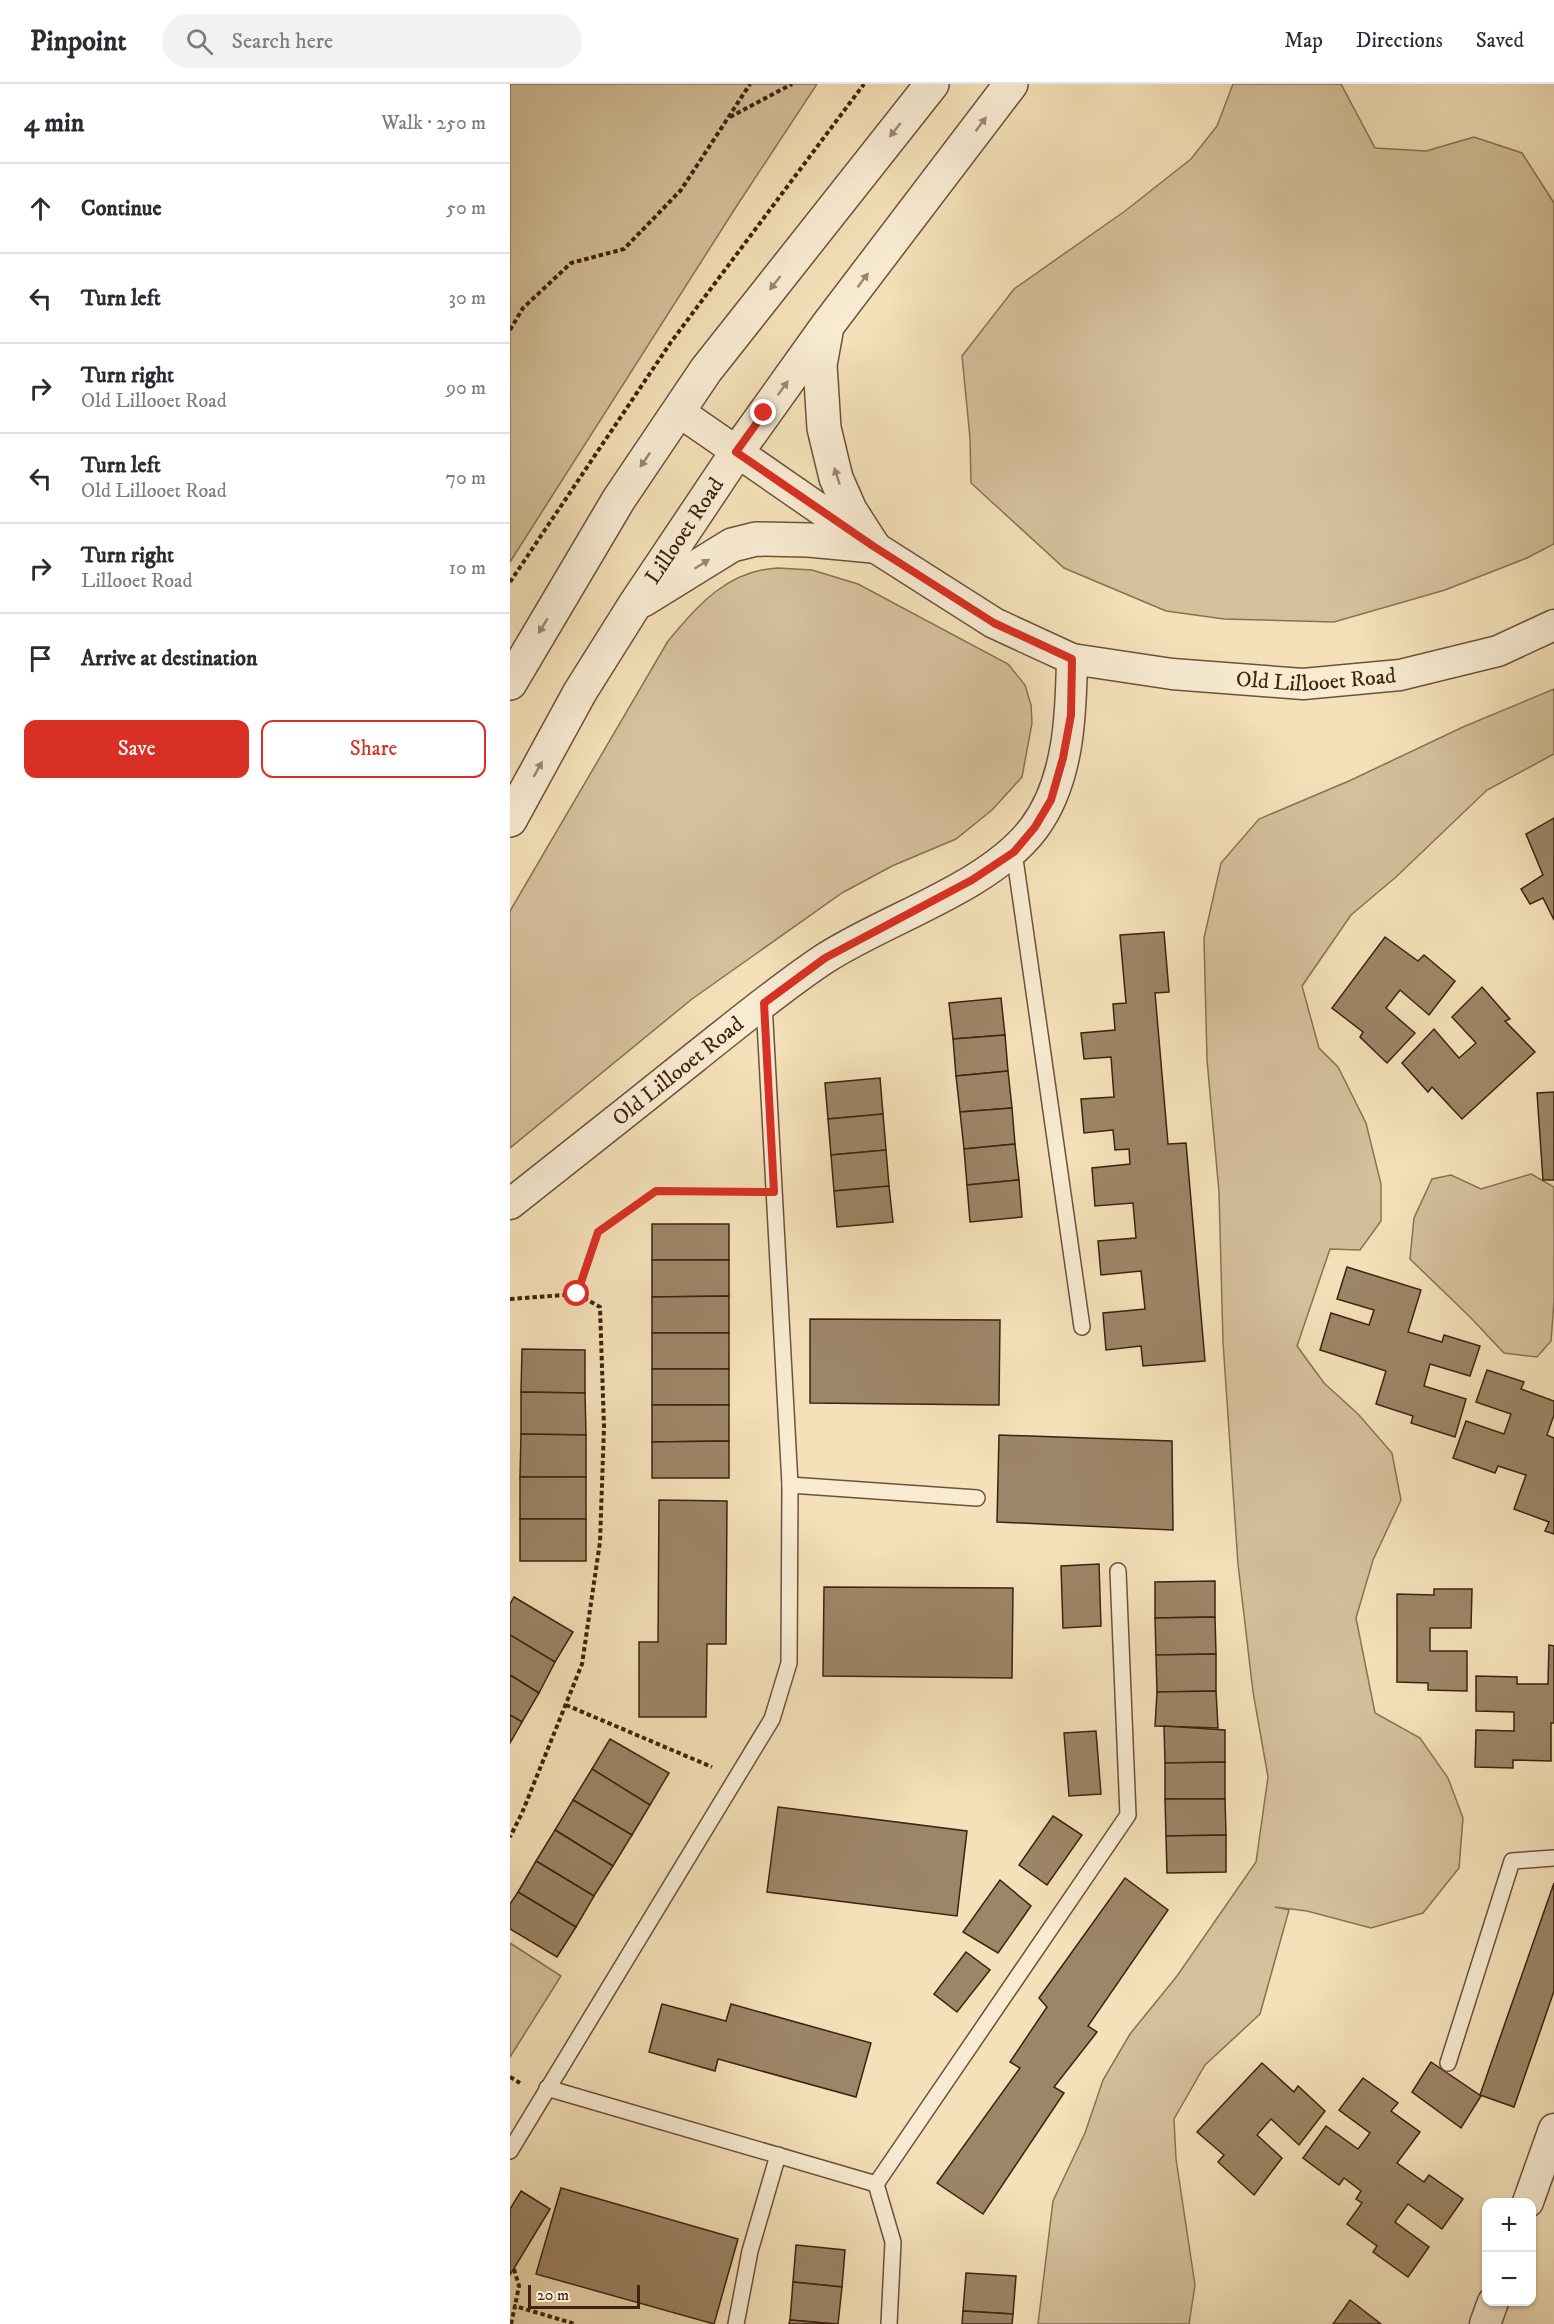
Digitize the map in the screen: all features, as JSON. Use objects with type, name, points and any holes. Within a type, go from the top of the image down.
[{"type":"street","points":[[510,683],[619,500],[678,411],[722,350],[932,84]]},
{"type":"street","name":"Lillooet Road","points":[[510,820],[580,692],[736,452],[1011,84]]},
{"type":"street","points":[[828,326],[820,365],[824,428],[836,478],[850,510],[873,546]]},
{"type":"street","name":"Old Lillooet Road","points":[[678,411],[873,546],[994,623],[1072,659],[1173,674],[1303,684],[1400,675],[1498,651],[1554,625]]},
{"type":"street","points":[[634,606],[732,545],[756,539],[809,540],[873,546]]},
{"type":"street","name":"Old Lillooet Road","points":[[510,1204],[764,1003],[825,958],[972,880],[1014,852],[1035,827],[1051,800],[1063,758],[1071,715],[1072,659]]},
{"type":"street","points":[[1529,2198],[1554,2129]]},
{"type":"street","points":[[1485,2324],[1491,2306]]},
{"type":"lane","points":[[1014,852],[1082,1327]]},
{"type":"lane","points":[[510,2151],[772,1719],[789,1663],[790,1485],[764,1003]]},
{"type":"lane","points":[[790,1485],[977,1498]]},
{"type":"lane","points":[[876,2184],[1128,1815],[1118,1571]]},
{"type":"lane","points":[[1448,2063],[1512,1861],[1554,1858]]},
{"type":"lane","points":[[548,2088],[876,2184]]},
{"type":"lane","points":[[736,2324],[750,2251],[778,2155]]},
{"type":"lane","points":[[876,2184],[893,2242],[889,2324]]},
{"type":"path","points":[[510,330],[523,308],[571,263],[624,249],[681,190],[750,84]]},
{"type":"path","points":[[729,118],[792,84]]},
{"type":"path","points":[[510,582],[671,342],[864,84]]},
{"type":"path","points":[[577,1294],[598,1232],[656,1191],[774,1192]]},
{"type":"path","points":[[510,1299],[577,1294],[600,1307],[603,1450],[600,1542],[582,1664],[522,1813],[510,1837]]},
{"type":"path","points":[[566,1705],[736,1777]]},
{"type":"path","points":[[512,2324],[519,2286],[514,2269]]},
{"type":"path","points":[[515,2306],[575,2324]]},
{"type":"shaded area","points":[[510,84],[817,84],[510,562]]},
{"type":"shaded area","points":[[1233,84],[1341,84],[1375,148],[1426,151],[1474,137],[1522,153],[1554,203],[1554,544],[1527,558],[1445,590],[1334,622],[1224,619],[1166,611],[1064,568],[971,483],[970,438],[962,356],[1014,289],[1125,211],[1191,159],[1217,126]]},
{"type":"shaded area","points":[[778,568],[812,570],[858,584],[1008,664],[1025,685],[1031,705],[1032,723],[1022,777],[992,810],[956,839],[892,866],[842,893],[692,999],[510,1148],[510,911],[668,641],[703,603],[729,582],[760,570]]},
{"type":"shaded area","points":[[1554,689],[1554,754],[1487,790],[1396,877],[1351,915],[1302,986],[1319,1048],[1338,1067],[1366,1123],[1381,1184],[1381,1221],[1360,1250],[1330,1249],[1297,1346],[1324,1383],[1359,1415],[1392,1453],[1401,1500],[1373,1560],[1356,1618],[1375,1713],[1420,1738],[1448,1778],[1463,1818],[1459,1868],[1423,1913],[1371,1928],[1307,1911],[1275,1907],[1289,1910],[1260,2014],[1205,2065],[1174,2119],[1176,2159],[1195,2285],[1189,2324],[1038,2324],[1053,2201],[1085,2133],[1103,2080],[1130,2034],[1177,1976],[1256,1862],[1268,1777],[1253,1692],[1238,1564],[1223,1342],[1219,1192],[1207,1060],[1204,938],[1221,863],[1259,819],[1349,781],[1463,727]]},
{"type":"shaded area","points":[[1531,1174],[1554,1187],[1554,1301],[1551,1341],[1537,1357],[1504,1353],[1410,1259],[1414,1218],[1432,1179],[1451,1175],[1481,1189]]},
{"type":"shaded area","points":[[510,1943],[561,1976],[510,2057]]},
{"type":"building","points":[[1554,818],[1554,920],[1543,898],[1530,904],[1521,889],[1543,875],[1526,834]]},
{"type":"building","points":[[1164,932],[1169,992],[1155,993],[1168,1144],[1186,1143],[1205,1361],[1143,1366],[1141,1346],[1106,1350],[1103,1313],[1145,1309],[1141,1271],[1101,1275],[1098,1241],[1136,1238],[1133,1203],[1095,1206],[1092,1168],[1130,1164],[1129,1149],[1115,1150],[1113,1130],[1084,1133],[1081,1099],[1114,1097],[1111,1057],[1084,1059],[1081,1033],[1115,1030],[1113,1004],[1126,1003],[1120,935]]},
{"type":"building","points":[[1385,937],[1418,961],[1424,955],[1455,981],[1429,1015],[1400,990],[1386,1008],[1415,1033],[1387,1063],[1360,1037],[1363,1032],[1332,1008]]},
{"type":"building","points":[[1482,987],[1510,1019],[1505,1021],[1535,1052],[1462,1119],[1432,1087],[1428,1092],[1402,1063],[1434,1029],[1459,1058],[1476,1043],[1452,1017]]},
{"type":"building","points":[[1001,998],[1005,1035],[953,1039],[949,1003]]},
{"type":"building","points":[[1005,1035],[1008,1071],[956,1076],[953,1039]]},
{"type":"building","points":[[1008,1071],[1012,1108],[960,1112],[956,1076]]},
{"type":"building","points":[[880,1078],[883,1114],[828,1119],[825,1083]]},
{"type":"building","points":[[1554,1092],[1554,1180],[1543,1180],[1537,1093]]},
{"type":"building","points":[[1012,1108],[1015,1144],[964,1149],[960,1112]]},
{"type":"building","points":[[883,1114],[886,1150],[831,1155],[828,1119]]},
{"type":"building","points":[[1015,1144],[1019,1180],[967,1185],[964,1149]]},
{"type":"building","points":[[886,1150],[889,1186],[834,1191],[831,1155]]},
{"type":"building","points":[[1019,1180],[1022,1217],[970,1222],[967,1185]]},
{"type":"building","points":[[889,1186],[893,1222],[837,1227],[834,1191]]},
{"type":"building","points":[[652,1224],[729,1224],[729,1260],[652,1260]]},
{"type":"building","points":[[652,1260],[729,1260],[729,1296],[652,1297]]},
{"type":"building","points":[[1347,1267],[1421,1290],[1408,1332],[1442,1342],[1444,1335],[1480,1346],[1470,1376],[1430,1364],[1424,1386],[1466,1399],[1455,1437],[1411,1423],[1413,1416],[1376,1404],[1386,1371],[1320,1350],[1331,1313],[1369,1325],[1374,1310],[1337,1299]]},
{"type":"building","points":[[729,1296],[729,1333],[652,1333],[652,1297]]},
{"type":"building","points":[[810,1319],[1000,1320],[999,1405],[810,1403]]},
{"type":"building","points":[[652,1333],[729,1333],[729,1369],[652,1369]]},
{"type":"building","points":[[522,1349],[585,1350],[585,1393],[521,1392]]},
{"type":"building","points":[[652,1369],[729,1369],[729,1405],[652,1405]]},
{"type":"building","points":[[1487,1370],[1524,1382],[1521,1389],[1554,1401],[1554,1415],[1547,1435],[1554,1438],[1554,1534],[1545,1531],[1549,1522],[1514,1509],[1526,1475],[1498,1466],[1495,1473],[1453,1458],[1466,1421],[1504,1434],[1511,1414],[1476,1402]]},
{"type":"building","points":[[521,1392],[585,1393],[586,1435],[521,1434]]},
{"type":"building","points":[[652,1405],[729,1405],[729,1441],[652,1442]]},
{"type":"building","points":[[521,1434],[586,1435],[586,1477],[520,1477]]},
{"type":"building","points":[[999,1435],[1172,1441],[1173,1530],[997,1522]]},
{"type":"building","points":[[729,1441],[729,1478],[652,1478],[652,1442]]},
{"type":"building","points":[[520,1477],[586,1477],[586,1519],[520,1519]]},
{"type":"building","points":[[659,1500],[727,1501],[726,1644],[707,1644],[706,1717],[639,1717],[639,1642],[658,1642]]},
{"type":"building","points":[[520,1519],[586,1519],[586,1561],[520,1561]]},
{"type":"building","points":[[1099,1564],[1101,1626],[1063,1628],[1061,1566]]},
{"type":"building","points":[[1215,1581],[1215,1617],[1155,1618],[1155,1582]]},
{"type":"building","points":[[824,1587],[1013,1588],[1012,1678],[823,1676]]},
{"type":"building","points":[[1434,1589],[1472,1589],[1471,1628],[1430,1628],[1430,1651],[1467,1651],[1467,1691],[1428,1690],[1428,1683],[1397,1682],[1397,1594],[1434,1595]]},
{"type":"building","points":[[514,1597],[573,1632],[555,1662],[510,1635],[510,1604]]},
{"type":"building","points":[[1215,1617],[1216,1654],[1156,1655],[1155,1618]]},
{"type":"building","points":[[510,1635],[555,1662],[539,1693],[510,1675]]},
{"type":"building","points":[[1549,1645],[1554,1646],[1554,1723],[1551,1723],[1551,1761],[1513,1760],[1513,1768],[1475,1767],[1476,1730],[1514,1731],[1514,1712],[1476,1711],[1476,1676],[1517,1677],[1517,1684],[1548,1684]]},
{"type":"building","points":[[1216,1654],[1216,1691],[1157,1692],[1156,1655]]},
{"type":"building","points":[[510,1675],[539,1693],[522,1722],[510,1715]]},
{"type":"building","points":[[1216,1691],[1218,1728],[1155,1726],[1157,1692]]},
{"type":"building","points":[[510,1715],[522,1722],[510,1743]]},
{"type":"building","points":[[1164,1726],[1225,1730],[1225,1762],[1165,1763]]},
{"type":"building","points":[[1096,1731],[1101,1794],[1069,1796],[1064,1733]]},
{"type":"building","points":[[610,1739],[669,1773],[650,1805],[592,1769]]},
{"type":"building","points":[[1225,1762],[1225,1799],[1165,1799],[1165,1763]]},
{"type":"building","points":[[592,1769],[650,1805],[632,1835],[573,1800]]},
{"type":"building","points":[[1165,1799],[1225,1799],[1226,1835],[1166,1836]]},
{"type":"building","points":[[573,1800],[632,1835],[613,1866],[555,1830]]},
{"type":"building","points":[[778,1807],[967,1831],[957,1916],[767,1892]]},
{"type":"building","points":[[1053,1816],[1082,1835],[1047,1885],[1019,1865]]},
{"type":"building","points":[[555,1830],[613,1866],[594,1896],[536,1861]]},
{"type":"building","points":[[1226,1835],[1226,1872],[1167,1873],[1166,1836]]},
{"type":"building","points":[[536,1861],[594,1896],[576,1927],[518,1892]]},
{"type":"building","points":[[1125,1878],[1168,1910],[1088,2026],[1097,2032],[1054,2087],[1064,2093],[983,2214],[937,2183],[1020,2068],[1010,2062],[1047,2007],[1039,1998]]},
{"type":"building","points":[[1000,1880],[1031,1906],[998,1953],[963,1932]]},
{"type":"building","points":[[1554,1883],[1554,1991],[1514,2107],[1480,2095]]},
{"type":"building","points":[[518,1892],[576,1927],[557,1957],[510,1929],[510,1904]]},
{"type":"building","points":[[966,1952],[990,1970],[957,2012],[934,1994]]},
{"type":"building","points":[[662,2004],[726,2021],[731,2004],[871,2043],[856,2097],[718,2059],[715,2071],[649,2052]]},
{"type":"building","points":[[1431,2062],[1481,2096],[1461,2128],[1412,2092]]},
{"type":"building","points":[[1262,2063],[1294,2092],[1298,2086],[1325,2111],[1299,2145],[1271,2119],[1257,2135],[1282,2158],[1254,2195],[1218,2162],[1224,2155],[1197,2132]]},
{"type":"building","points":[[1363,2078],[1398,2103],[1391,2111],[1420,2132],[1397,2163],[1424,2182],[1429,2175],[1463,2199],[1442,2229],[1408,2204],[1395,2222],[1429,2247],[1408,2277],[1373,2252],[1377,2246],[1347,2224],[1362,2203],[1356,2199],[1361,2191],[1344,2178],[1339,2185],[1303,2158],[1326,2126],[1358,2149],[1370,2133],[1339,2110]]},
{"type":"building","points":[[561,2188],[738,2239],[714,2324],[536,2274]]},
{"type":"building","points":[[521,2191],[550,2209],[510,2275],[510,2209]]},
{"type":"building","points":[[796,2245],[845,2250],[842,2287],[793,2282]]},
{"type":"building","points":[[966,2273],[1016,2276],[1013,2314],[963,2311]]},
{"type":"building","points":[[793,2282],[842,2287],[838,2324],[790,2320]]},
{"type":"building","points":[[1350,2300],[1381,2324],[1333,2324]]},
{"type":"building","points":[[963,2311],[1013,2314],[1012,2324],[962,2324]]},
{"type":"building","points":[[790,2320],[833,2324],[789,2324]]},
{"type":"route","points":[[577,1294],[598,1232],[656,1191],[774,1192],[764,1003],[825,958],[972,880],[1014,852],[1035,827],[1051,800],[1063,758],[1071,715],[1072,659],[994,623],[873,546],[736,452],[764,413]]}]
